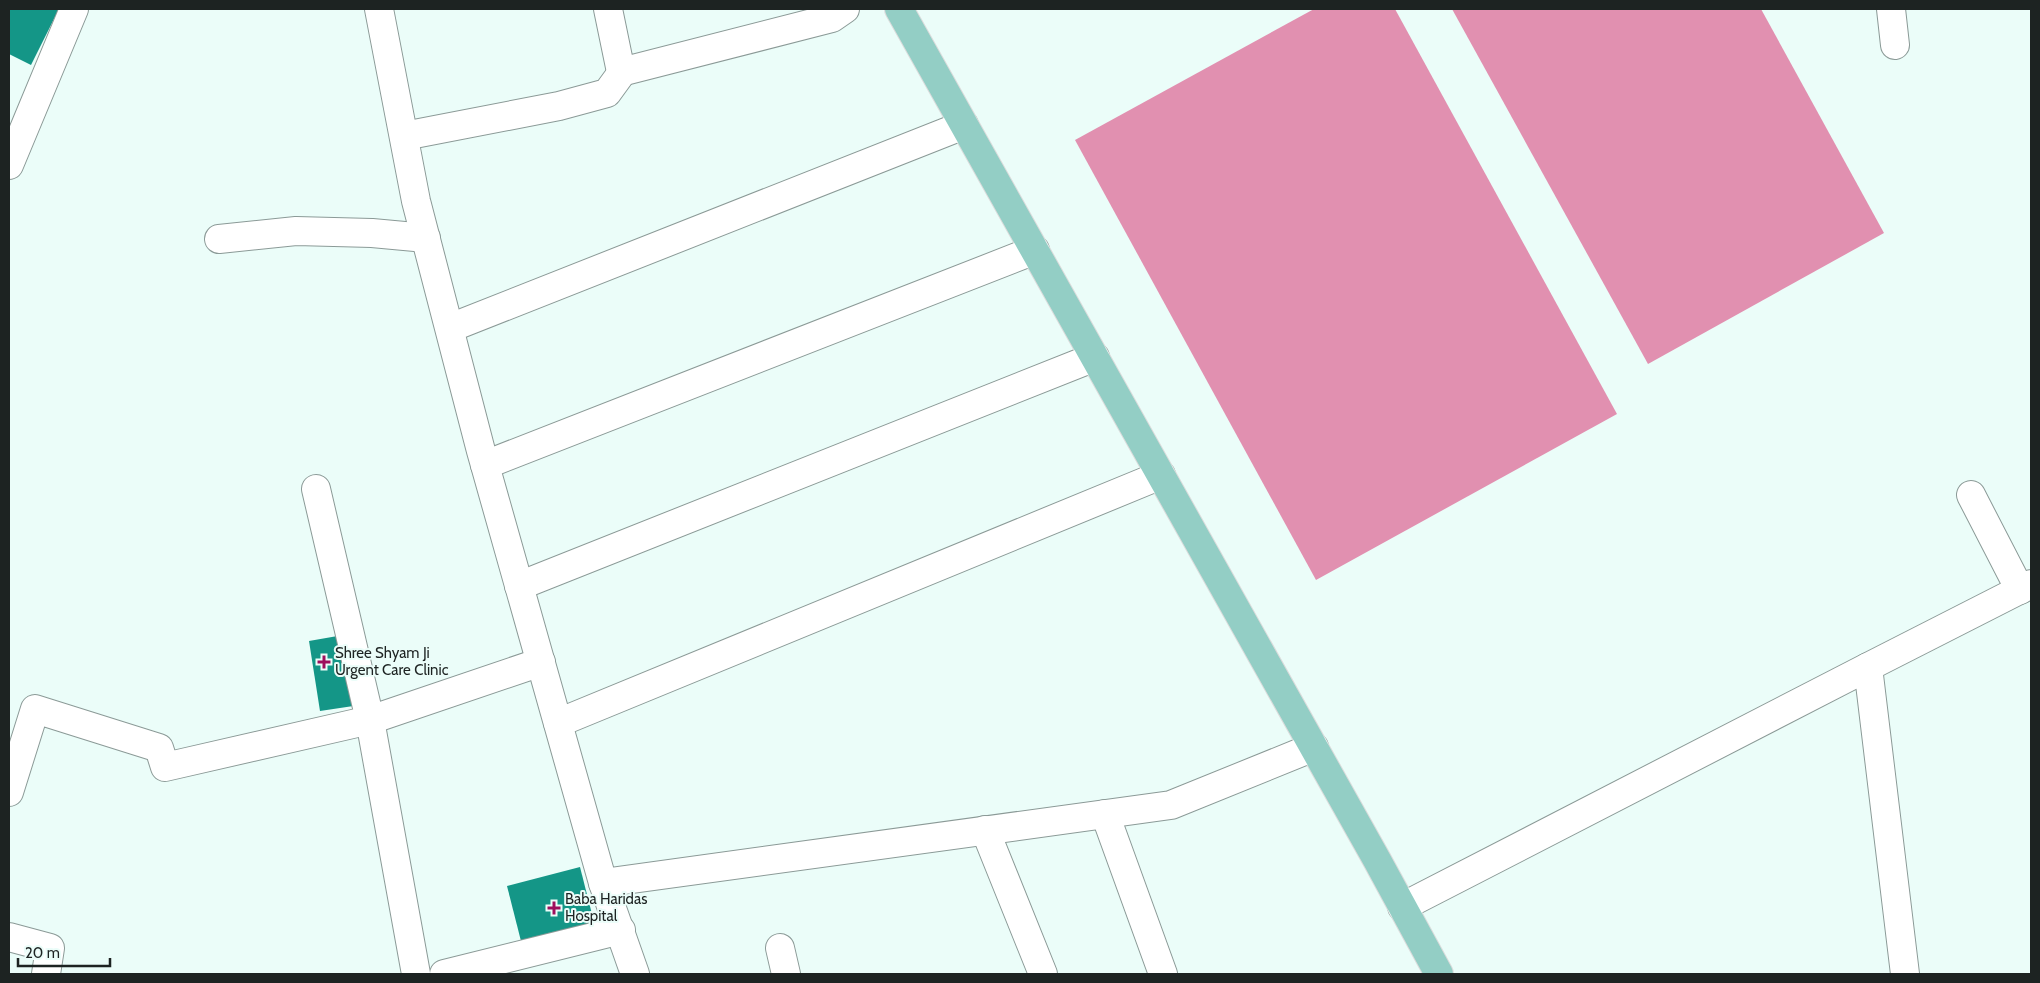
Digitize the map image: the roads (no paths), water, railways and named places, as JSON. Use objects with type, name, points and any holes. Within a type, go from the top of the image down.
[{"type":"main road","points":[[899,9],[1439,974]]},
{"type":"street","points":[[9,165],[74,9]]},
{"type":"street","points":[[379,9],[416,201],[485,465],[603,883],[635,974]]},
{"type":"street","points":[[608,9],[621,72],[623,71]]},
{"type":"street","points":[[404,136],[559,106],[607,94],[623,71],[832,18],[845,9]]},
{"type":"street","points":[[1891,9],[1895,45]]},
{"type":"street","points":[[450,328],[964,125]]},
{"type":"street","points":[[219,239],[296,231],[372,233],[426,238]]},
{"type":"street","points":[[485,465],[1034,250]]},
{"type":"street","points":[[519,586],[1095,357]]},
{"type":"street","points":[[558,723],[1161,475]]},
{"type":"street","points":[[316,489],[370,720],[416,974]]},
{"type":"street","points":[[1402,907],[2026,587],[1971,495]]},
{"type":"street","points":[[9,792],[35,709],[159,748],[165,767],[370,720],[541,662]]},
{"type":"street","points":[[1868,667],[1905,974]]},
{"type":"street","points":[[603,883],[1171,805],[1314,748]]},
{"type":"street","points":[[1105,814],[1163,974]]},
{"type":"street","points":[[985,830],[1043,974]]},
{"type":"street","points":[[444,974],[620,930]]},
{"type":"street","points":[[9,937],[50,948],[46,974]]},
{"type":"street","points":[[780,948],[786,974]]},
{"type":"place","name":"Shree Shyam Ji Urgent Care Clinic","points":[[324,662]]},
{"type":"place","name":"Baba Haridas Hospital","points":[[554,908]]}]
